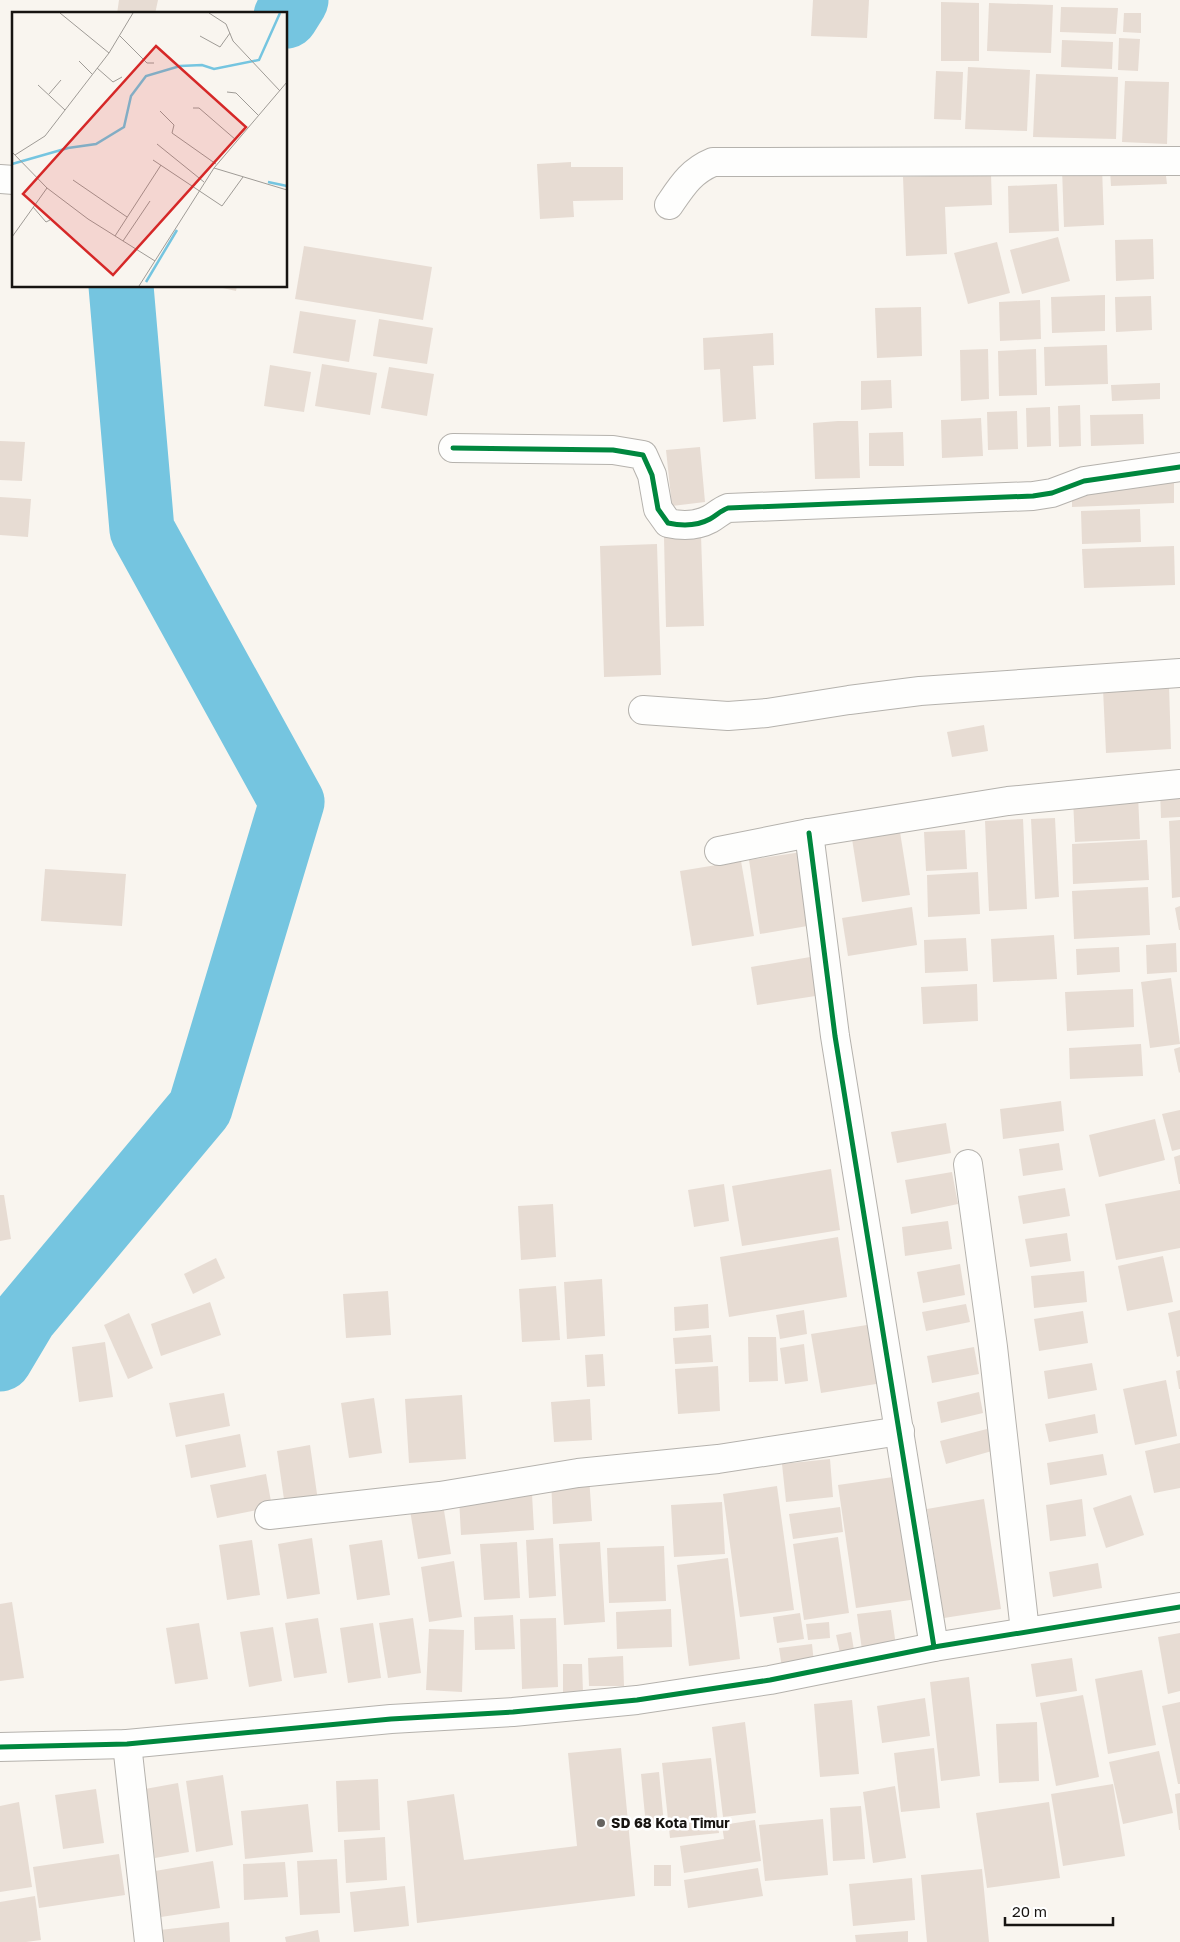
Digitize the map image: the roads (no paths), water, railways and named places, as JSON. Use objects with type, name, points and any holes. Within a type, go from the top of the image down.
[{"type":"street","points":[[669,205],[689,176],[701,167],[713,162],[1180,161]]},
{"type":"street","points":[[453,448],[613,450],[643,455],[652,475],[658,509],[668,523],[680,526],[692,525],[710,519],[720,511],[728,508],[1033,496],[1052,493],[1084,481],[1180,467]]},
{"type":"street","points":[[643,710],[728,716],[767,713],[920,691],[1180,673]]},
{"type":"street","points":[[719,851],[809,833],[1008,801],[1180,784]]},
{"type":"street","points":[[809,833],[836,1036],[934,1647]]},
{"type":"street","points":[[968,1164],[993,1347],[1025,1631]]},
{"type":"street","points":[[269,1515],[440,1496],[578,1472],[718,1459],[900,1431]]},
{"type":"street","points":[[0,1747],[127,1744],[391,1719],[514,1712],[637,1700],[770,1680],[934,1647],[1180,1607]]},
{"type":"street","points":[[127,1744],[149,1942]]},
{"type":"waterway","points":[[288,13],[296,0]]},
{"type":"waterway","points":[[0,1359],[25,1317],[200,1108],[292,802],[142,530],[121,288]]},
{"type":"place","name":"SD 68 Kota Timur","points":[[601,1823]]}]
